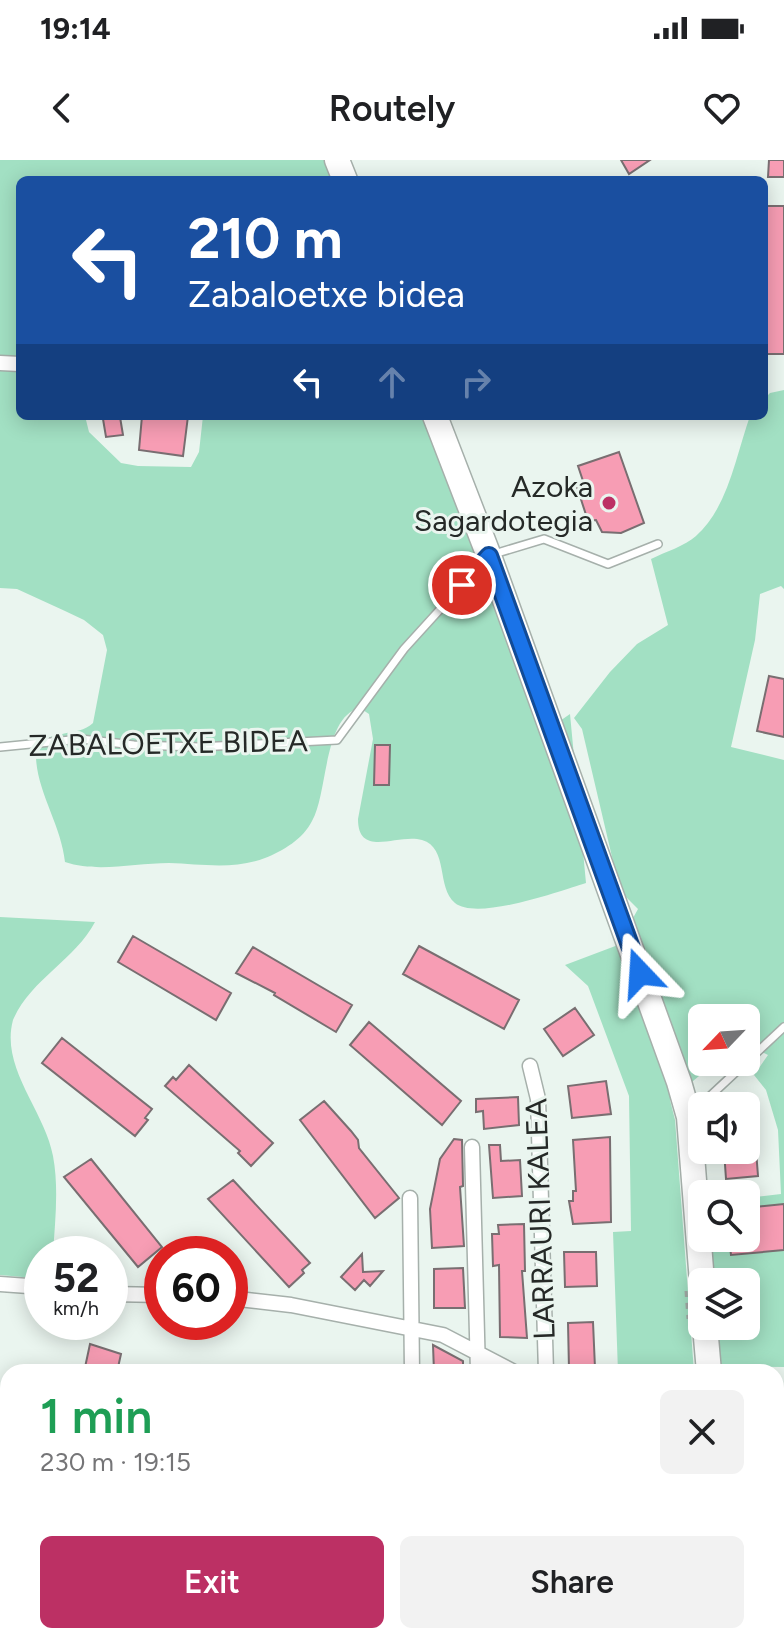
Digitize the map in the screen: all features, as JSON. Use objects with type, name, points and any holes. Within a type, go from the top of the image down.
[{"type":"main road","points":[[437,420],[489,556],[688,1114]]},
{"type":"main road","points":[[690,1164],[694,1268]]},
{"type":"main road","points":[[700,1340],[707,1364]]},
{"type":"street","name":"LARRAURI KALEA","points":[[530,1066],[538,1099],[546,1364]]},
{"type":"street","points":[[472,1147],[478,1364]]},
{"type":"street","points":[[410,1198],[412,1364]]},
{"type":"street","points":[[0,1284],[24,1286]]},
{"type":"street","points":[[248,1300],[291,1305],[443,1335],[498,1364]]},
{"type":"lane","points":[[489,556],[544,539],[608,564],[658,544]]},
{"type":"lane","name":"ZABALOETXE BIDEA","points":[[0,747],[81,739],[134,745],[199,747],[337,740],[404,649],[489,556]]},
{"type":"lane","points":[[715,1092],[784,1027]]},
{"type":"green space","points":[[0,160],[325,160],[331,176],[16,176],[16,420],[86,420],[89,432],[121,463],[191,467],[199,452],[203,420],[424,420],[510,646],[533,717],[537,722],[557,723],[570,714],[586,883],[519,903],[481,909],[466,908],[449,896],[439,859],[430,844],[412,839],[381,842],[365,838],[358,819],[373,739],[369,714],[360,708],[348,714],[339,725],[312,821],[298,839],[279,852],[253,862],[229,865],[169,863],[90,867],[65,862],[39,778],[36,750],[47,739],[87,728],[93,723],[107,650],[103,635],[84,620],[17,589],[0,588]]},
{"type":"green space","points":[[784,390],[784,589],[781,586],[760,594],[755,640],[731,747],[784,760],[784,1364],[717,1364],[716,1340],[760,1340],[760,1268],[711,1268],[710,1252],[760,1252],[760,1196],[781,1194],[778,1130],[766,1090],[755,1076],[760,1076],[760,1066],[768,1055],[760,1051],[760,1004],[688,1004],[688,1076],[699,1076],[670,1100],[675,1120],[688,1292],[688,1340],[692,1340],[693,1364],[618,1364],[613,1232],[631,1231],[629,1096],[588,986],[565,965],[618,945],[638,909],[620,891],[582,729],[574,718],[610,672],[637,644],[668,625],[651,559],[686,543],[707,524],[723,496],[749,420],[768,420],[768,395]]},
{"type":"green space","points":[[0,917],[95,922],[76,948],[30,993],[13,1020],[11,1038],[18,1072],[42,1123],[53,1156],[56,1205],[54,1236],[24,1236],[24,1277],[0,1275]]},
{"type":"building","points":[[621,160],[650,160],[629,174]]},
{"type":"building","points":[[769,160],[784,160],[784,177],[768,177]]},
{"type":"building","points":[[768,206],[784,206],[784,354],[768,354]]},
{"type":"building","points":[[103,420],[120,420],[123,435],[106,437]]},
{"type":"building","points":[[142,420],[188,420],[183,456],[139,450]]},
{"type":"building","name":"Azoka Sagardotegia","points":[[619,452],[644,523],[621,533],[602,532],[596,520],[588,521],[577,487],[584,484],[578,466]]},
{"type":"building","points":[[769,676],[784,679],[784,737],[757,731]]},
{"type":"building","points":[[375,745],[390,745],[389,785],[374,785]]},
{"type":"building","points":[[133,936],[231,993],[216,1020],[118,962]]},
{"type":"building","points":[[419,946],[519,1000],[504,1029],[403,974]]},
{"type":"building","points":[[253,947],[352,1005],[336,1032],[275,993],[236,973]]},
{"type":"building","points":[[575,1008],[594,1035],[563,1056],[544,1029]]},
{"type":"building","points":[[369,1022],[461,1101],[442,1125],[350,1045]]},
{"type":"building","points":[[62,1038],[152,1109],[145,1118],[148,1120],[135,1136],[42,1063]]},
{"type":"building","points":[[189,1065],[273,1143],[251,1166],[238,1153],[240,1151],[165,1086],[173,1077],[176,1080]]},
{"type":"building","points":[[606,1081],[611,1114],[572,1118],[568,1086]]},
{"type":"building","points":[[518,1097],[519,1125],[484,1129],[483,1111],[476,1112],[476,1099]]},
{"type":"building","points":[[324,1101],[358,1140],[359,1148],[399,1198],[375,1218],[300,1120]]},
{"type":"building","points":[[610,1137],[611,1222],[573,1224],[569,1201],[573,1201],[573,1191],[576,1191],[573,1140]]},
{"type":"building","points":[[454,1139],[462,1140],[463,1186],[460,1187],[464,1246],[432,1248],[430,1209],[440,1159]]},
{"type":"building","points":[[489,1145],[500,1145],[501,1161],[520,1160],[522,1196],[493,1198]]},
{"type":"building","points":[[91,1159],[153,1236],[144,1236],[144,1262],[138,1267],[128,1255],[128,1236],[113,1236],[64,1177]]},
{"type":"building","points":[[725,1164],[757,1164],[758,1176],[726,1179]]},
{"type":"building","points":[[233,1180],[310,1263],[302,1270],[304,1273],[289,1287],[248,1242],[248,1236],[242,1236],[208,1199]]},
{"type":"building","points":[[784,1204],[784,1250],[731,1255],[731,1252],[760,1252],[760,1207]]},
{"type":"building","points":[[524,1224],[525,1271],[522,1271],[527,1338],[500,1337],[499,1265],[493,1266],[492,1234],[499,1234],[498,1225]]},
{"type":"building","points":[[564,1252],[596,1252],[597,1286],[565,1287]]},
{"type":"building","points":[[362,1254],[363,1272],[383,1271],[370,1286],[364,1280],[355,1290],[341,1277]]},
{"type":"building","points":[[463,1268],[465,1308],[434,1308],[434,1269]]},
{"type":"building","points":[[593,1322],[595,1364],[569,1364],[568,1323]]},
{"type":"building","points":[[90,1344],[121,1354],[119,1364],[86,1364]]},
{"type":"building","points":[[433,1345],[463,1361],[463,1364],[434,1364]]},
{"type":"place","name":"Azoka Sagardotegia","points":[[609,503]]},
{"type":"route","points":[[462,585],[489,556],[640,973]]}]
